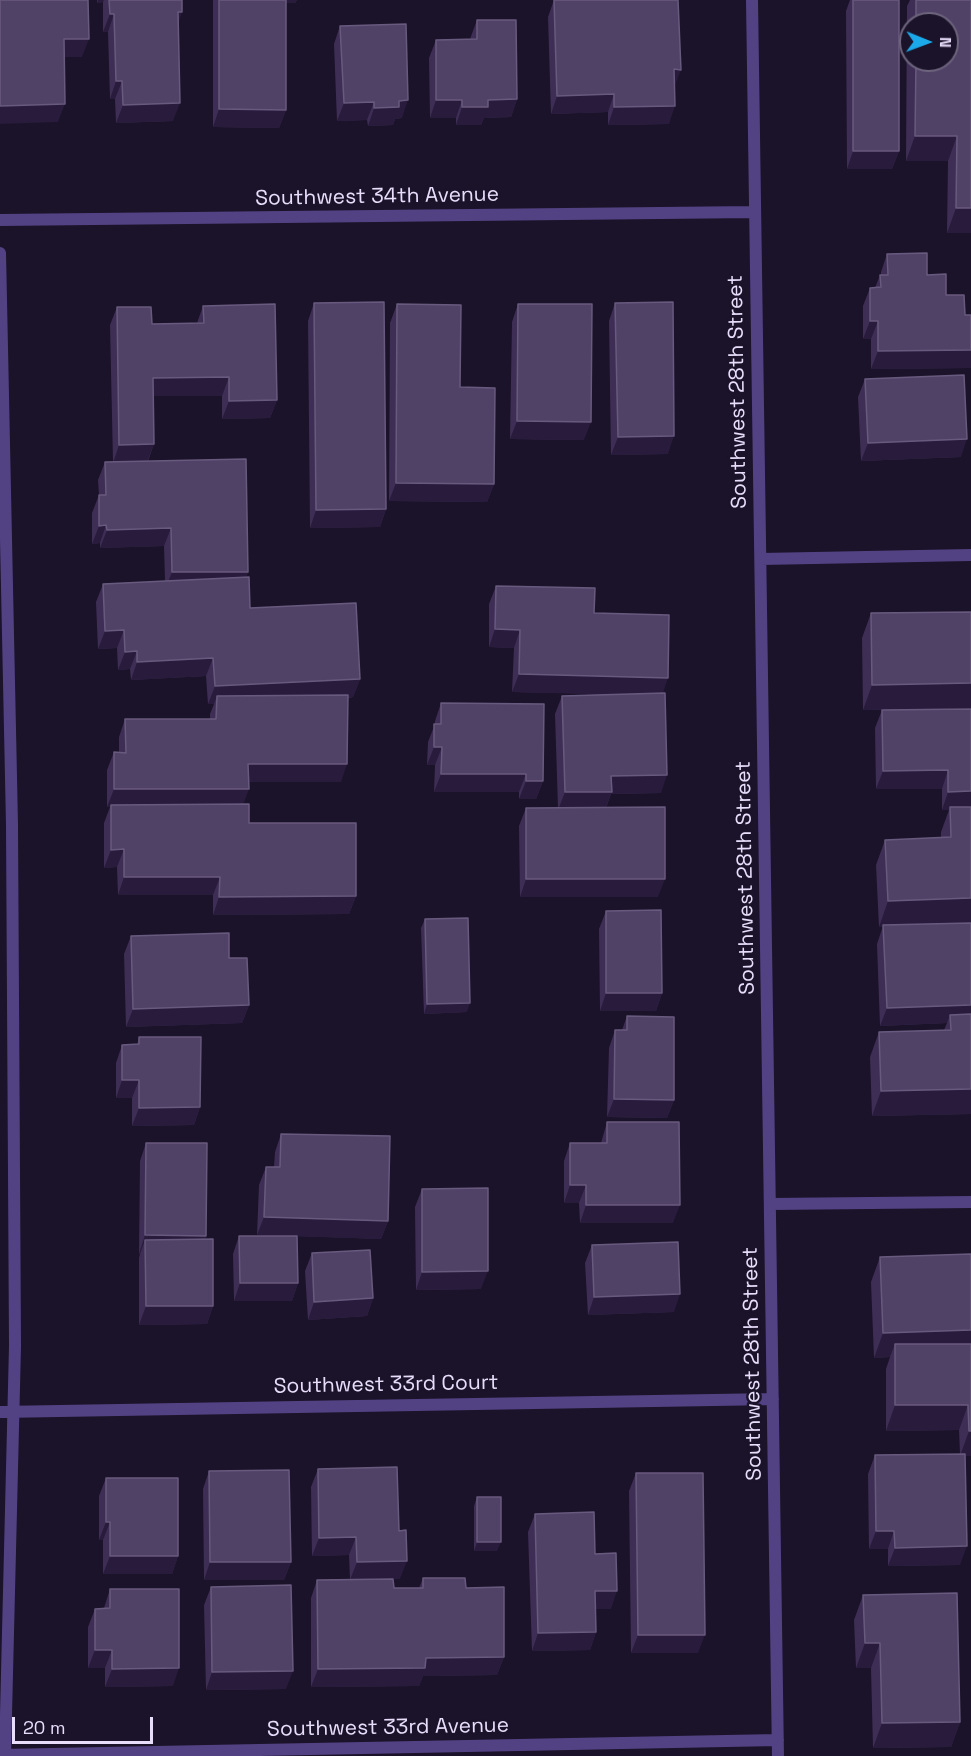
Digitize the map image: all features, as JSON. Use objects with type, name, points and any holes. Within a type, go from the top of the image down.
[{"type":"street","name":"Southwest 28th Street","points":[[752,0],[778,1756]]},
{"type":"street","name":"Southwest 34th Avenue","points":[[0,220],[754,212]]},
{"type":"street","points":[[0,253],[12,825],[14,1411],[3,1755]]},
{"type":"street","points":[[761,559],[971,555]]},
{"type":"street","points":[[770,1204],[971,1202]]},
{"type":"street","name":"Southwest 33rd Court","points":[[0,1412],[773,1399]]},
{"type":"street","name":"Southwest 33rd Avenue","points":[[3,1755],[778,1740]]},
{"type":"building","points":[[0,0],[88,0],[89,39],[64,39],[65,104],[0,106]]},
{"type":"building","points":[[109,0],[182,0],[182,12],[178,12],[180,103],[123,105],[122,81],[116,81],[114,14],[110,14]]},
{"type":"building","points":[[219,0],[286,0],[286,110],[219,109]]},
{"type":"building","points":[[554,0],[678,0],[681,70],[674,69],[675,106],[614,107],[614,94],[557,96]]},
{"type":"building","points":[[853,0],[899,0],[899,151],[853,151]]},
{"type":"building","points":[[916,0],[971,0],[971,208],[956,208],[957,136],[915,136],[916,72],[959,72],[959,12],[916,12]]},
{"type":"building","points":[[477,20],[516,20],[517,99],[488,100],[488,107],[462,107],[462,100],[436,100],[436,40],[477,39]]},
{"type":"building","points":[[406,24],[408,100],[399,101],[399,107],[374,108],[374,102],[344,103],[340,26]]},
{"type":"building","points":[[927,253],[927,275],[946,274],[946,295],[964,295],[965,315],[971,315],[971,350],[878,351],[878,321],[870,321],[870,288],[881,287],[880,275],[888,275],[887,254]]},
{"type":"building","points":[[384,302],[386,509],[316,510],[314,303]]},
{"type":"building","points":[[673,302],[674,436],[618,437],[615,303]]},
{"type":"building","points":[[275,304],[277,400],[229,401],[229,377],[153,378],[154,444],[119,445],[117,307],[151,307],[152,324],[204,323],[203,306]]},
{"type":"building","points":[[397,304],[461,305],[460,387],[495,388],[494,484],[396,483]]},
{"type":"building","points":[[518,304],[592,304],[591,422],[517,421]]},
{"type":"building","points":[[964,375],[967,439],[868,443],[865,379]]},
{"type":"building","points":[[246,459],[248,572],[172,572],[171,528],[107,530],[106,525],[99,526],[99,495],[106,495],[105,462]]},
{"type":"building","points":[[249,577],[250,608],[356,603],[360,679],[215,686],[213,658],[137,662],[137,651],[125,652],[124,630],[105,631],[103,584]]},
{"type":"building","points":[[496,586],[595,588],[594,613],[669,615],[668,678],[519,674],[520,630],[495,629]]},
{"type":"building","points":[[971,612],[971,683],[872,685],[871,613]]},
{"type":"building","points":[[665,693],[667,775],[611,776],[612,792],[565,792],[562,696]]},
{"type":"building","points":[[348,695],[347,764],[248,764],[249,789],[114,789],[114,752],[126,753],[125,719],[216,719],[217,696]]},
{"type":"building","points":[[441,703],[544,704],[543,781],[526,781],[526,774],[441,774],[442,747],[434,747],[434,724],[441,724]]},
{"type":"building","points":[[971,709],[971,791],[948,792],[948,770],[883,771],[882,710]]},
{"type":"building","points":[[249,804],[249,823],[356,823],[356,896],[219,897],[220,877],[124,877],[124,849],[111,850],[111,805]]},
{"type":"building","points":[[665,807],[665,879],[526,879],[526,808]]},
{"type":"building","points":[[950,807],[971,807],[971,898],[888,901],[885,840],[951,837]]},
{"type":"building","points":[[661,910],[662,993],[606,993],[606,911]]},
{"type":"building","points":[[468,918],[470,1003],[427,1004],[425,919]]},
{"type":"building","points":[[971,923],[971,1005],[887,1008],[883,925]]},
{"type":"building","points":[[229,933],[229,958],[247,958],[249,1005],[133,1009],[131,936]]},
{"type":"building","points":[[971,1014],[971,1089],[881,1091],[879,1032],[951,1030],[950,1015]]},
{"type":"building","points":[[627,1016],[674,1017],[674,1100],[614,1099],[615,1030],[627,1030]]},
{"type":"building","points":[[139,1037],[201,1037],[200,1107],[139,1108],[139,1080],[122,1080],[122,1045],[139,1044]]},
{"type":"building","points":[[607,1122],[679,1122],[680,1205],[586,1205],[586,1185],[570,1185],[570,1143],[607,1143]]},
{"type":"building","points":[[281,1134],[390,1136],[388,1221],[264,1217],[266,1167],[280,1167]]},
{"type":"building","points":[[146,1143],[207,1143],[206,1236],[145,1235]]},
{"type":"building","points":[[488,1188],[488,1271],[422,1272],[422,1189]]},
{"type":"building","points":[[239,1236],[297,1236],[298,1283],[240,1283]]},
{"type":"building","points":[[213,1239],[213,1306],[146,1306],[145,1240]]},
{"type":"building","points":[[678,1242],[680,1294],[594,1297],[592,1245]]},
{"type":"building","points":[[370,1250],[373,1298],[314,1302],[312,1253]]},
{"type":"building","points":[[971,1254],[971,1330],[883,1333],[880,1257]]},
{"type":"building","points":[[895,1344],[971,1344],[971,1431],[969,1431],[968,1405],[895,1405]]},
{"type":"building","points":[[965,1454],[967,1546],[895,1548],[894,1531],[876,1531],[875,1455]]},
{"type":"building","points":[[397,1467],[399,1531],[406,1530],[407,1561],[357,1562],[356,1537],[319,1538],[318,1469]]},
{"type":"building","points":[[289,1470],[291,1562],[210,1562],[209,1471]]},
{"type":"building","points":[[636,1473],[703,1473],[705,1635],[638,1635]]},
{"type":"building","points":[[106,1478],[178,1478],[178,1556],[110,1556],[110,1522],[106,1522]]},
{"type":"building","points":[[477,1497],[501,1497],[501,1542],[477,1542]]},
{"type":"building","points":[[594,1512],[595,1554],[616,1553],[617,1591],[595,1591],[596,1632],[538,1633],[535,1514]]},
{"type":"building","points":[[423,1578],[465,1578],[466,1588],[504,1587],[504,1657],[426,1658],[425,1668],[318,1669],[317,1580],[393,1579],[394,1588],[423,1588]]},
{"type":"building","points":[[291,1585],[293,1671],[212,1672],[211,1587]]},
{"type":"building","points":[[110,1589],[179,1589],[179,1668],[112,1669],[112,1650],[95,1650],[95,1609],[110,1608]]},
{"type":"building","points":[[957,1593],[960,1722],[882,1723],[880,1643],[865,1643],[863,1595]]}]
